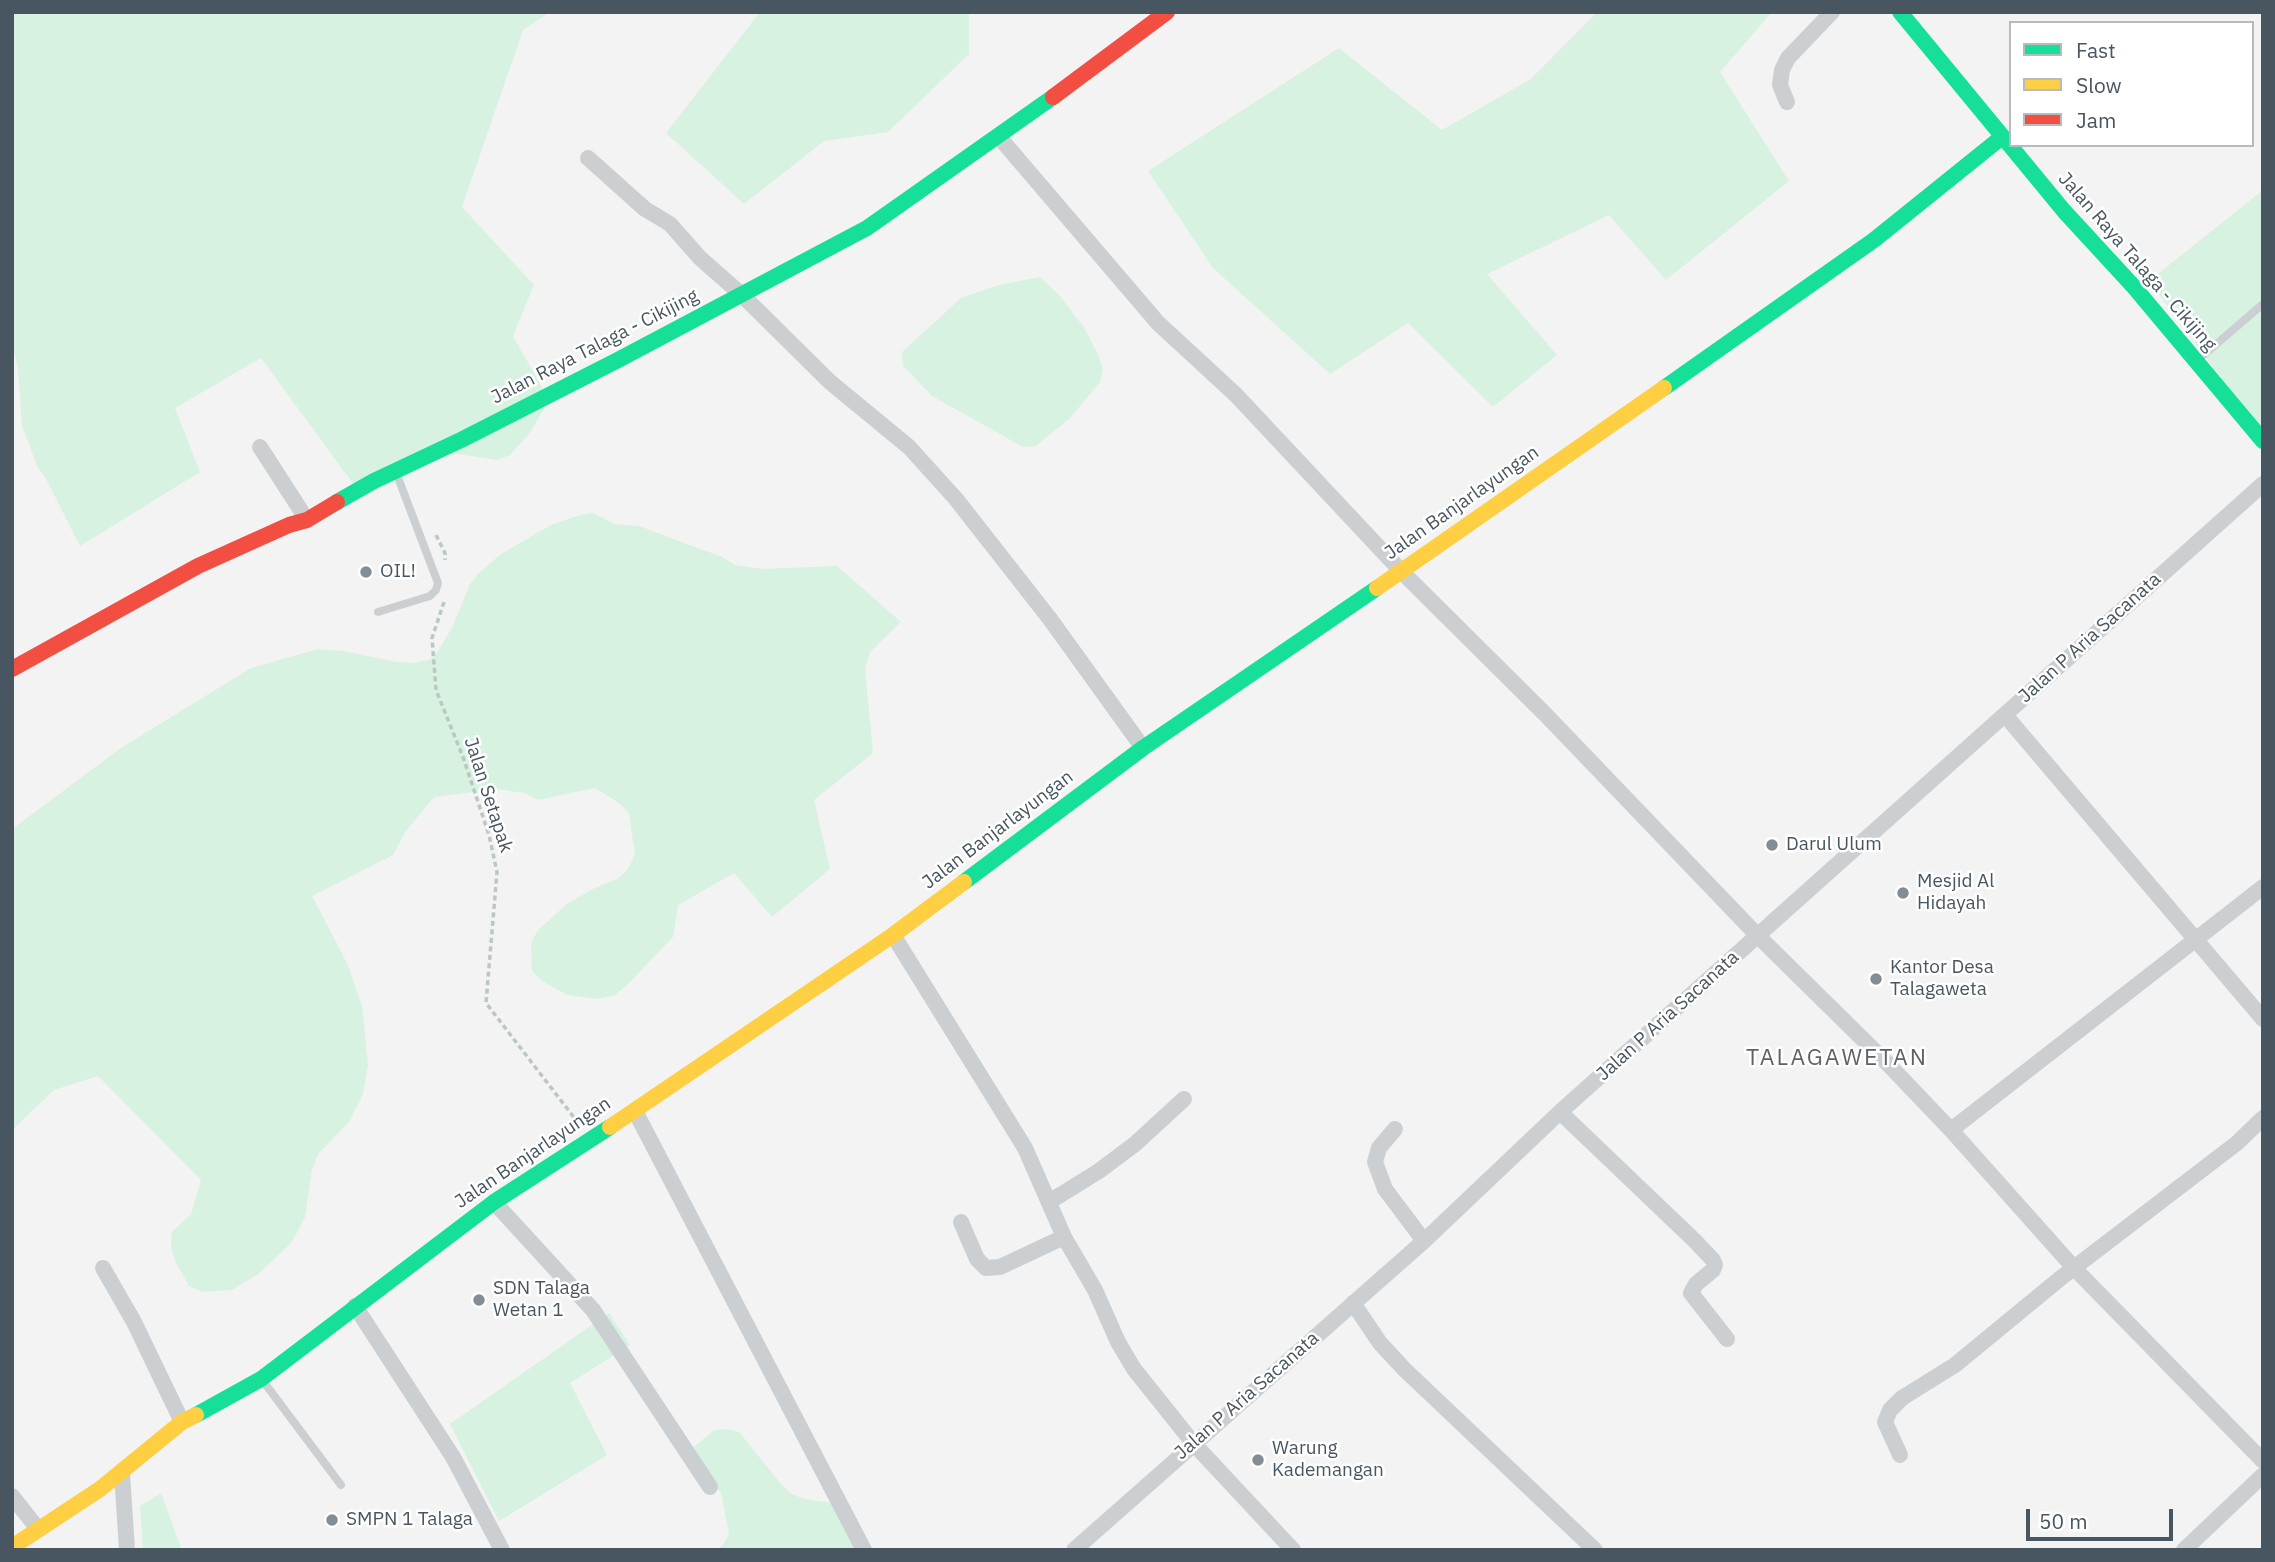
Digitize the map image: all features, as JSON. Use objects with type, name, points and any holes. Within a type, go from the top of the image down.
[{"type":"street","name":"Jalan Raya Talaga - Cikijing","points":[[12,669],[198,566],[289,525],[307,520],[396,471],[463,439],[867,228],[999,137],[1167,12]]},
{"type":"street","points":[[1787,102],[1780,85],[1782,70],[1788,58],[1832,12]]},
{"type":"street","name":"Jalan Raya Talaga - Cikijing","points":[[1900,12],[2009,144]]},
{"type":"street","name":"Jalan Banjarlayungan","points":[[12,1547],[122,1473],[182,1422],[261,1379],[494,1202],[635,1111],[892,935],[1143,748],[1523,488],[1874,240],[2002,136]]},
{"type":"street","points":[[999,137],[1158,323],[1236,395],[1401,571],[1545,714],[1758,936],[1887,1063],[1951,1130],[2075,1269],[2263,1461]]},
{"type":"street","name":"Jalan Raya Talaga - Cikijing","points":[[2011,147],[2064,211],[2134,286],[2263,441]]},
{"type":"street","points":[[588,158],[645,209],[670,224],[700,258],[742,295],[830,382],[909,447],[948,491],[1050,619],[1143,748]]},
{"type":"street","points":[[260,447],[307,520]]},
{"type":"street","name":"Jalan P Aria Sacanata","points":[[1074,1550],[1424,1241],[1560,1112],[2263,484]]},
{"type":"street","points":[[2005,715],[2263,1019]]},
{"type":"street","points":[[1951,1130],[2263,887]]},
{"type":"street","points":[[892,935],[1025,1148],[1064,1237],[1096,1290],[1118,1342],[1134,1368],[1194,1444],[1293,1550]]},
{"type":"street","points":[[1049,1202],[1108,1164],[1184,1100]]},
{"type":"street","points":[[635,1111],[864,1550]]},
{"type":"street","points":[[1560,1112],[1713,1260],[1713,1270],[1696,1284],[1691,1293],[1727,1339]]},
{"type":"street","points":[[1900,1455],[1885,1422],[1890,1410],[1902,1398],[1955,1365],[2062,1277],[2237,1143],[2263,1118]]},
{"type":"street","points":[[1395,1129],[1379,1148],[1375,1162],[1385,1189],[1424,1241]]},
{"type":"street","points":[[494,1202],[593,1310],[710,1487]]},
{"type":"street","points":[[961,1222],[976,1259],[986,1268],[1000,1266],[1064,1237]]},
{"type":"street","points":[[103,1268],[134,1322],[182,1422]]},
{"type":"street","points":[[1353,1303],[1380,1343],[1404,1369],[1595,1550]]},
{"type":"street","points":[[355,1306],[453,1457],[502,1550]]},
{"type":"street","points":[[122,1473],[127,1550]]},
{"type":"street","points":[[2184,1550],[2263,1475]]},
{"type":"street","points":[[12,1496],[38,1529]]},
{"type":"lane","points":[[2197,361],[2263,304]]},
{"type":"lane","points":[[378,612],[430,596],[438,583],[396,471]]},
{"type":"lane","points":[[261,1379],[341,1485]]},
{"type":"path","points":[[433,528],[444,552],[445,564]]},
{"type":"path","name":"Jalan Setapak","points":[[445,597],[432,638],[436,690],[485,822],[497,872],[486,1003],[591,1139]]},
{"type":"green space","points":[[12,12],[550,12],[523,30],[462,207],[534,285],[513,336],[549,400],[529,434],[510,455],[497,460],[433,450],[357,489],[261,358],[175,408],[200,472],[80,546],[38,468],[22,426],[18,369],[12,342]]},
{"type":"green space","points":[[760,12],[969,12],[969,54],[888,132],[824,141],[744,204],[666,133]]},
{"type":"green space","points":[[1597,12],[1772,12],[1720,72],[1789,181],[1666,280],[1609,215],[1487,274],[1557,355],[1493,407],[1408,323],[1330,374],[1213,268],[1148,171],[1339,48],[1442,130],[1531,79]]},
{"type":"green space","points":[[2263,190],[2263,434],[2149,281]]},
{"type":"green space","points":[[1040,277],[1060,296],[1085,329],[1103,370],[1100,382],[1070,418],[1036,446],[1023,447],[932,396],[903,366],[902,352],[961,298],[999,285]]},
{"type":"green space","points":[[593,513],[615,524],[639,526],[722,557],[735,565],[762,569],[837,566],[901,622],[870,652],[865,669],[873,753],[814,800],[830,869],[772,917],[734,873],[678,905],[673,937],[615,995],[598,999],[567,995],[542,981],[532,971],[531,943],[538,930],[568,903],[619,878],[627,870],[635,855],[629,813],[619,803],[595,788],[538,800],[525,793],[497,789],[434,797],[406,831],[393,855],[312,896],[347,963],[362,1006],[368,1065],[363,1094],[349,1122],[318,1154],[312,1170],[305,1217],[298,1231],[290,1244],[258,1274],[232,1290],[203,1292],[189,1286],[175,1261],[171,1246],[172,1232],[191,1214],[201,1180],[98,1076],[54,1090],[12,1130],[12,829],[121,748],[251,668],[318,649],[397,662],[429,660],[452,628],[470,584],[479,573],[501,554],[551,525]]},
{"type":"green space","points":[[609,1313],[630,1345],[570,1383],[607,1455],[499,1521],[450,1424]]},
{"type":"green space","points":[[714,1430],[739,1432],[792,1494],[804,1499],[833,1503],[873,1550],[715,1550],[723,1545],[729,1534],[721,1493],[702,1473],[694,1447]]},
{"type":"green space","points":[[161,1493],[182,1550],[143,1550],[140,1506]]},
{"type":"traffic: fast","points":[[1900,12],[2009,144]]},
{"type":"traffic: fast","points":[[337,502],[618,360],[867,228],[1053,97]]},
{"type":"traffic: fast","points":[[1664,388],[1874,240],[2002,137]]},
{"type":"traffic: fast","points":[[2011,147],[2064,211],[2134,287],[2263,441]]},
{"type":"traffic: fast","points":[[964,882],[1143,748],[1377,588]]},
{"type":"traffic: fast","points":[[196,1415],[261,1379],[494,1202],[610,1127]]},
{"type":"traffic: slow","points":[[1377,588],[1664,388]]},
{"type":"traffic: slow","points":[[610,1127],[893,935],[964,882]]},
{"type":"traffic: slow","points":[[12,1547],[100,1489],[182,1422],[196,1415]]},
{"type":"traffic: jam","points":[[1053,97],[1167,12]]},
{"type":"traffic: jam","points":[[12,669],[198,566],[289,525],[307,520],[337,502]]},
{"type":"place","name":"OIL!","points":[[366,572]]},
{"type":"place","name":"Darul Ulum","points":[[1772,845]]},
{"type":"place","name":"Mesjid Al Hidayah","points":[[1903,893]]},
{"type":"place","name":"Kantor Desa Talagaweta","points":[[1876,979]]},
{"type":"place","name":"SDN Talaga Wetan 1","points":[[479,1300]]},
{"type":"place","name":"Warung Kademangan","points":[[1258,1460]]},
{"type":"place","name":"SMPN 1 Talaga","points":[[332,1520]]},
{"type":"district","name":"TALAGAWETAN","points":[[1837,1058]]}]
